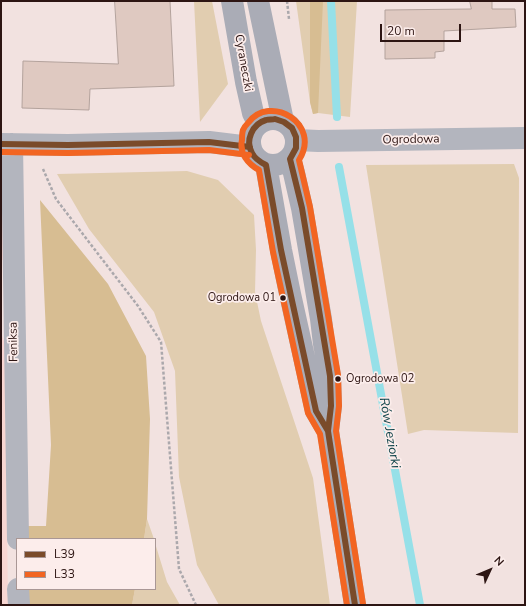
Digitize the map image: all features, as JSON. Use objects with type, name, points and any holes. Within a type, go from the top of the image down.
[{"type":"street","name":"Cyraneczki","points":[[232,1],[246,82],[258,123]]},
{"type":"street","points":[[258,1],[283,121]]},
{"type":"street","points":[[328,432],[316,411],[281,250],[266,165],[258,161],[252,153],[250,147],[249,138],[251,132],[258,123],[273,118],[283,121],[295,134],[293,149],[294,172],[322,319],[324,344],[330,376],[331,406],[328,432],[355,605]]},
{"type":"street","name":"Ogrodowa","points":[[266,165],[275,166],[284,163],[293,149],[318,141],[525,138]]},
{"type":"street","points":[[6,144],[209,142],[250,147]]},
{"type":"street","name":"Feniksa","points":[[6,144],[18,538]]},
{"type":"street","points":[[18,590],[19,605]]},
{"type":"path","points":[[33,144],[56,199],[138,306],[161,342],[179,569],[196,605]]},
{"type":"shaded area","points":[[194,1],[212,1],[228,84],[200,122]]},
{"type":"shaded area","points":[[296,1],[357,1],[350,117],[318,113],[313,114]]},
{"type":"shaded area","points":[[310,1],[323,1],[318,113],[313,114],[310,102]]},
{"type":"shaded area","points":[[514,164],[519,178],[518,433],[424,430],[408,434],[366,165]]},
{"type":"shaded area","points":[[187,171],[218,180],[254,215],[256,250],[255,292],[261,321],[313,478],[330,605],[219,605],[197,565],[179,477],[175,371],[154,312],[89,229],[57,174]]},
{"type":"shaded area","points":[[1,186],[5,186],[5,260],[1,260]]},
{"type":"shaded area","points":[[40,200],[108,284],[146,356],[150,419],[147,519],[144,538],[27,538],[27,526],[46,526],[51,445]]},
{"type":"shaded area","points":[[1,333],[5,344],[8,605],[1,605]]},
{"type":"shaded area","points":[[147,519],[154,538],[144,538]]},
{"type":"shaded area","points":[[156,546],[167,582],[180,605],[132,605],[135,590],[156,590]]},
{"type":"shaded area","points":[[29,590],[135,590],[132,605],[29,605]]},
{"type":"building","points":[[115,1],[170,1],[174,86],[90,89],[89,110],[22,108],[23,61],[118,64]]},
{"type":"building","points":[[470,1],[492,1],[492,9],[515,9],[516,27],[444,31],[444,51],[435,52],[435,58],[385,59],[385,10],[471,9]]},
{"type":"waterway","points":[[331,1],[337,117]]},
{"type":"waterway","name":"Rów Jeziorki","points":[[339,167],[420,605]]},
{"type":"transit line","name":"L33","points":[[347,605],[320,434],[308,413],[273,252],[259,170],[251,165],[245,158],[241,145],[244,127],[257,114],[268,111],[280,112],[290,117],[299,125],[304,135],[304,147],[299,160],[310,207],[338,375],[339,406],[336,431],[363,604]]},
{"type":"transit line","name":"L39","points":[[275,119],[284,122],[292,128],[296,137],[296,148],[290,159],[302,208],[330,376],[331,406],[328,431],[316,411],[281,250],[266,165],[256,159],[249,143],[251,134],[257,125],[261,122],[275,119]]},
{"type":"transit line","name":"L39","points":[[1,144],[68,145],[209,142],[250,147]]},
{"type":"transit line","name":"L33","points":[[1,152],[68,153],[209,150],[249,155]]},
{"type":"transit line","name":"L39","points":[[328,431],[355,605]]},
{"type":"place","name":"Ogrodowa 01","points":[[283,298]]},
{"type":"place","name":"Ogrodowa 02","points":[[338,379]]}]
